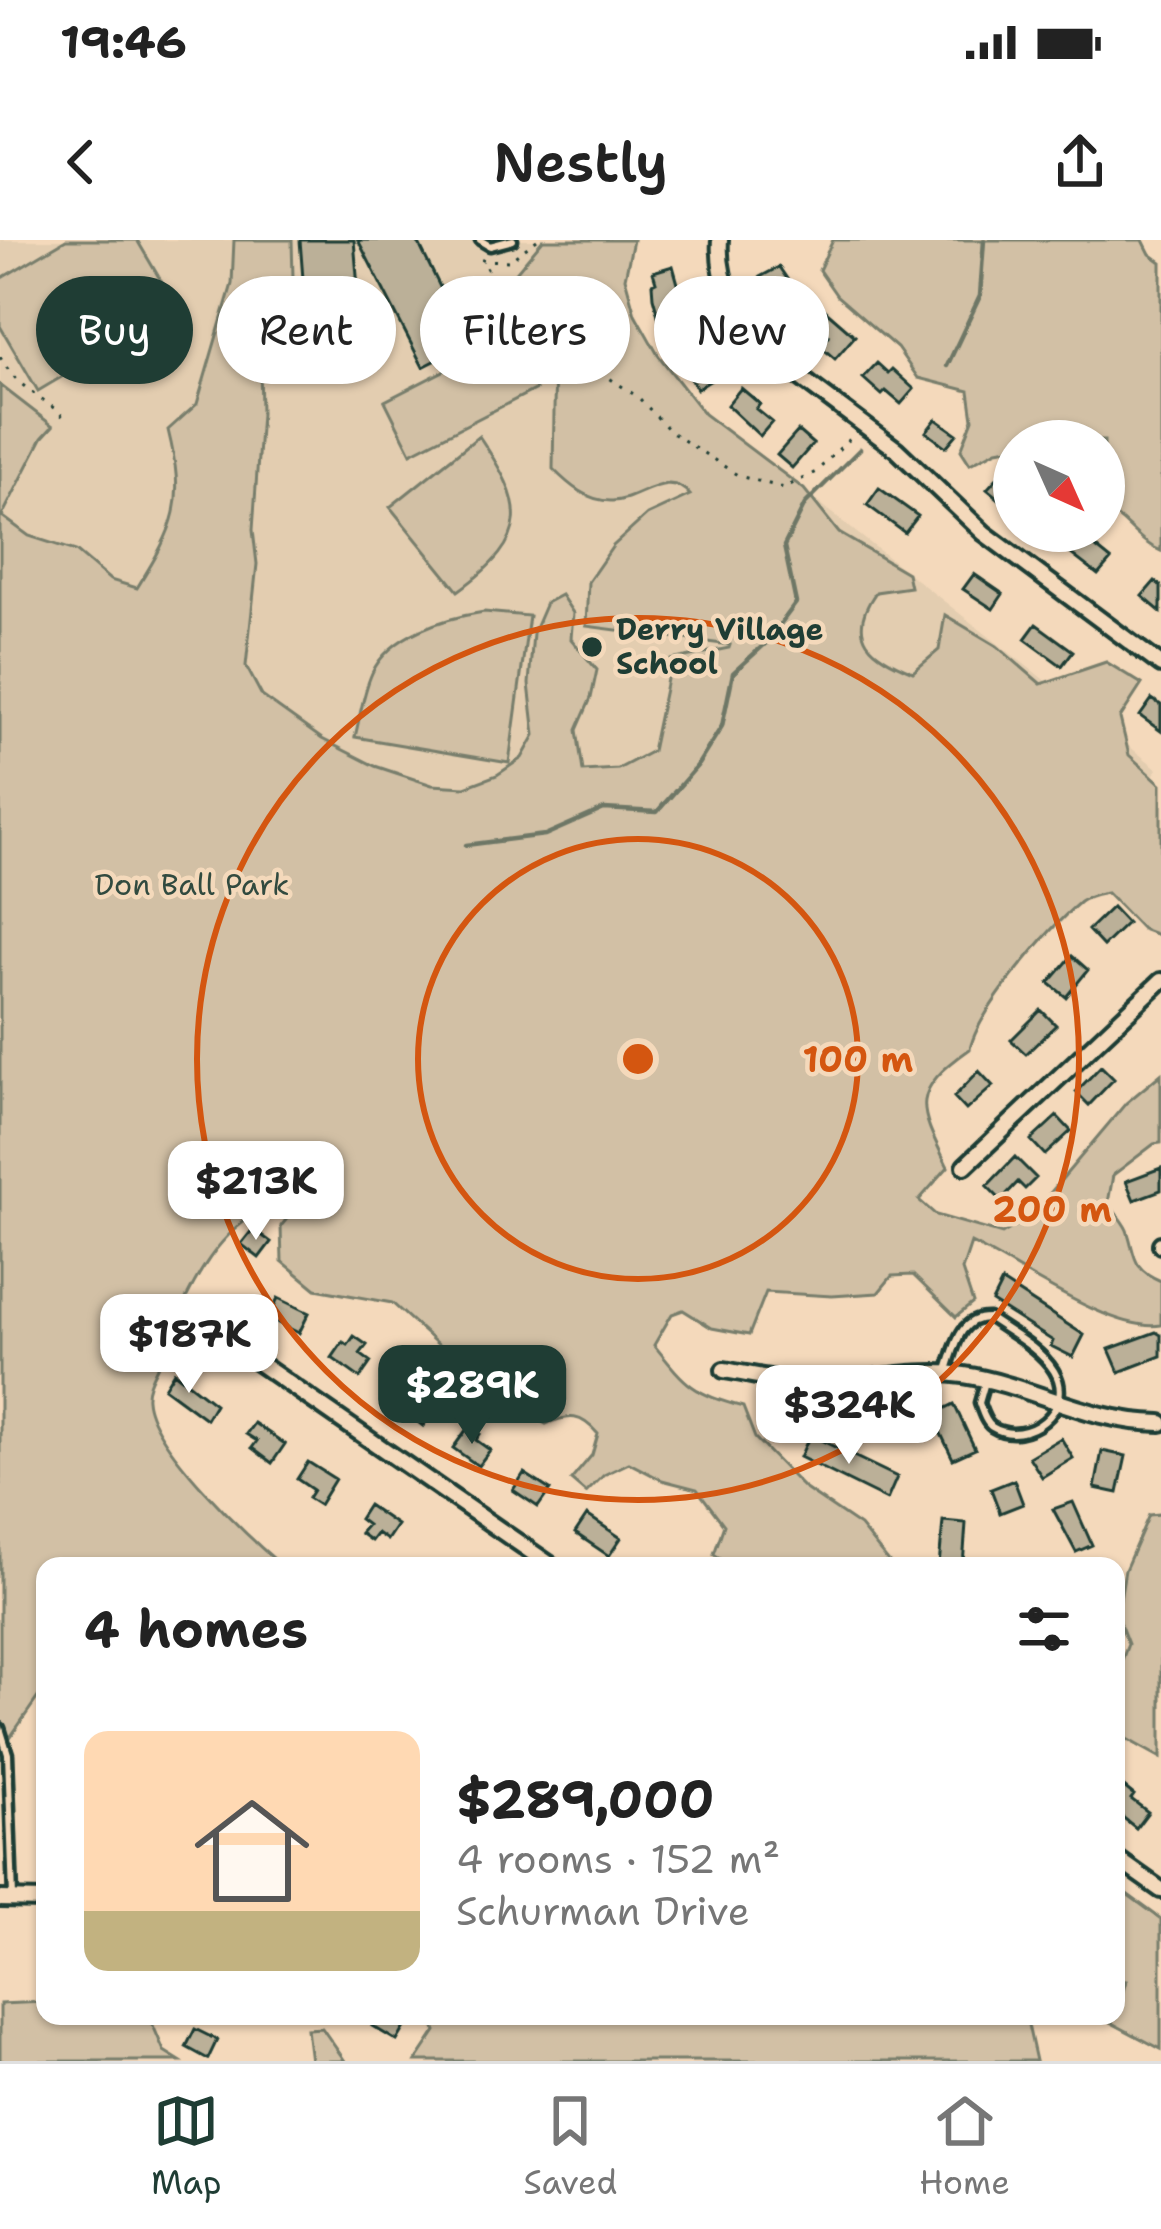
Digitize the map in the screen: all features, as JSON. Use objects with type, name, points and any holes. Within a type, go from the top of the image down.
[{"type":"street","points":[[720,240],[722,271],[748,333],[770,356],[925,474],[984,533],[1161,665]]},
{"type":"street","points":[[964,1166],[1161,981]]},
{"type":"street","points":[[194,1318],[539,1557]]},
{"type":"street","points":[[724,1370],[814,1383],[946,1373],[1116,1420],[1161,1423]]},
{"type":"street","points":[[1125,1865],[1161,1891]]},
{"type":"street","points":[[6,1899],[36,1900]]},
{"type":"lane","points":[[480,240],[490,246],[513,240]]},
{"type":"lane","points":[[946,1373],[967,1323],[988,1318],[1053,1368],[1060,1384],[1058,1404],[1041,1425],[1030,1430],[995,1429],[979,1403],[986,1381]]},
{"type":"lane","points":[[0,1728],[8,1754],[6,1899]]},
{"type":"path","points":[[537,240],[509,261],[481,260],[495,281],[570,352],[638,397],[671,432],[739,476],[778,490],[805,480],[863,425]]},
{"type":"path","points":[[0,357],[19,386],[52,405],[68,422]]},
{"type":"shaded area","name":"Derry Village School","points":[[0,240],[564,240],[532,276],[420,276],[420,384],[630,384],[630,375],[815,500],[1158,769],[874,1137],[0,515]]},
{"type":"green space","points":[[66,240],[137,240],[158,276],[36,276],[36,384],[50,384],[38,391],[0,326],[0,279]]},
{"type":"green space","points":[[234,240],[292,240],[293,276],[232,276]]},
{"type":"green space","points":[[543,240],[633,240],[625,276],[513,276]]},
{"type":"green space","points":[[833,240],[1143,240],[1161,262],[1161,551],[1125,524],[1125,420],[993,420],[993,452],[970,464],[961,450],[973,419],[969,391],[918,378],[897,348],[837,296],[829,276],[819,270]]},
{"type":"green space","name":"Don Ball Park","points":[[630,296],[654,348],[654,384],[681,384],[704,414],[804,489],[839,533],[907,573],[910,587],[876,592],[863,621],[867,643],[885,659],[913,672],[939,650],[945,615],[997,646],[1041,684],[1106,662],[1142,684],[1120,718],[1129,755],[1161,784],[1161,936],[1142,929],[1107,893],[1080,902],[1051,931],[1000,993],[970,1049],[928,1089],[926,1115],[948,1167],[919,1200],[936,1215],[1002,1234],[1030,1217],[1126,1103],[1161,1074],[1161,1143],[1113,1175],[1108,1203],[1127,1230],[1139,1266],[1161,1281],[1161,1325],[1141,1325],[1092,1309],[971,1243],[962,1270],[973,1303],[956,1317],[913,1275],[892,1276],[878,1293],[766,1292],[749,1335],[712,1328],[683,1310],[672,1314],[654,1345],[675,1370],[701,1392],[743,1407],[755,1438],[804,1488],[860,1526],[885,1557],[718,1557],[714,1554],[724,1525],[697,1489],[662,1480],[629,1463],[604,1475],[586,1493],[571,1480],[592,1455],[598,1434],[592,1427],[575,1418],[546,1424],[496,1397],[392,1303],[316,1289],[282,1261],[281,1226],[290,1215],[267,1208],[232,1231],[206,1263],[167,1338],[147,1399],[152,1418],[182,1464],[272,1557],[36,1557],[36,1700],[0,1752],[0,385],[53,426],[42,438],[2,516],[29,536],[76,551],[110,580],[137,588],[174,513],[176,477],[168,430],[197,404],[217,335],[217,384],[260,384],[253,530],[257,564],[246,666],[262,696],[322,739],[375,766],[432,785],[465,787],[497,775],[522,758],[535,735],[529,684],[533,633],[546,603],[561,595],[573,613],[571,639],[597,670],[577,730],[583,771],[618,769],[652,751],[671,660],[729,648],[586,626],[588,582],[613,546],[647,515],[690,495],[672,484],[621,500],[602,500],[579,491],[553,469],[554,384],[630,384]]},
{"type":"green space","points":[[420,383],[534,384],[536,389],[411,453],[385,401]]},
{"type":"green space","points":[[479,436],[506,482],[514,520],[500,554],[458,591],[390,507]]},
{"type":"green space","points":[[484,612],[529,616],[509,763],[355,737],[364,697],[380,659],[420,630]]},
{"type":"green space","points":[[1161,1514],[1161,1758],[1125,1738],[1125,1570],[1149,1515]]},
{"type":"green space","points":[[1125,1893],[1161,1919],[1161,2049],[1115,2025],[1125,2025]]},
{"type":"green space","points":[[36,2002],[36,2025],[153,2025],[164,2051],[180,2061],[0,2061],[0,2004]]},
{"type":"green space","points":[[434,2025],[1028,2025],[1036,2061],[416,2061],[436,2031]]},
{"type":"green space","points":[[322,2028],[345,2061],[311,2061],[307,2029]]},
{"type":"building","points":[[300,240],[354,240],[357,276],[303,276]]},
{"type":"building","points":[[358,240],[417,240],[435,276],[420,276],[420,361],[396,314],[396,276],[376,276]]},
{"type":"building","points":[[673,266],[676,276],[654,276],[653,272]]},
{"type":"building","points":[[779,267],[785,276],[762,276]]},
{"type":"building","points":[[829,313],[855,336],[835,359],[829,354]]},
{"type":"building","points":[[877,363],[888,373],[892,369],[914,389],[901,404],[863,378]]},
{"type":"building","points":[[741,388],[772,422],[760,436],[727,405]]},
{"type":"building","points":[[936,419],[957,434],[946,447],[926,432]]},
{"type":"building","points":[[798,431],[813,444],[792,468],[777,455]]},
{"type":"building","points":[[879,488],[918,516],[905,533],[867,505]]},
{"type":"building","points":[[1068,552],[1101,552],[1111,560],[1098,575]]},
{"type":"building","points":[[974,574],[1003,594],[993,609],[963,589]]},
{"type":"building","points":[[1155,581],[1161,586],[1161,612],[1142,596]]},
{"type":"building","points":[[1036,624],[1073,651],[1062,666],[1025,639]]},
{"type":"building","points":[[1152,699],[1161,705],[1161,731],[1140,716]]},
{"type":"building","points":[[1112,907],[1127,923],[1103,946],[1088,930]]},
{"type":"building","points":[[1072,956],[1088,970],[1066,997],[1049,983]]},
{"type":"building","points":[[1041,1010],[1056,1025],[1026,1054],[1011,1040]]},
{"type":"building","points":[[1101,1066],[1114,1079],[1089,1105],[1076,1092]]},
{"type":"building","points":[[979,1071],[993,1086],[966,1110],[954,1097]]},
{"type":"building","points":[[1057,1116],[1071,1131],[1045,1155],[1031,1140]]},
{"type":"building","points":[[1015,1157],[1036,1178],[1025,1189],[1018,1182],[1001,1200],[987,1186]]},
{"type":"building","points":[[1161,1168],[1161,1190],[1134,1200],[1126,1181]]},
{"type":"building","points":[[253,1229],[271,1242],[259,1258],[241,1244]]},
{"type":"building","points":[[1002,1282],[1084,1335],[1073,1357],[992,1302]]},
{"type":"building","points":[[278,1298],[309,1313],[299,1333],[268,1318]]},
{"type":"building","points":[[1156,1332],[1161,1335],[1161,1356],[1119,1372],[1109,1349]]},
{"type":"building","points":[[354,1336],[367,1345],[360,1354],[371,1362],[360,1378],[332,1358]]},
{"type":"building","points":[[417,1369],[429,1378],[417,1394],[436,1408],[423,1426],[392,1402]]},
{"type":"building","points":[[174,1372],[215,1404],[206,1419],[164,1388]]},
{"type":"building","points":[[954,1404],[975,1449],[953,1459],[932,1415]]},
{"type":"building","points":[[254,1423],[285,1444],[272,1463],[252,1448],[257,1441],[246,1434]]},
{"type":"building","points":[[469,1426],[480,1434],[476,1440],[490,1450],[478,1466],[453,1448]]},
{"type":"building","points":[[810,1435],[897,1477],[887,1500],[800,1457]]},
{"type":"building","points":[[1061,1438],[1073,1458],[1042,1477],[1029,1457]]},
{"type":"building","points":[[1102,1451],[1126,1456],[1118,1493],[1095,1488]]},
{"type":"building","points":[[308,1462],[335,1479],[319,1505],[308,1498],[313,1490],[297,1479]]},
{"type":"building","points":[[524,1473],[550,1490],[538,1507],[513,1490]]},
{"type":"building","points":[[1014,1480],[1023,1504],[1000,1513],[991,1489]]},
{"type":"building","points":[[1073,1502],[1092,1545],[1076,1552],[1053,1509]]},
{"type":"building","points":[[368,1505],[397,1525],[387,1540],[377,1533],[371,1541],[360,1533],[367,1525],[359,1519]]},
{"type":"building","points":[[587,1515],[621,1538],[609,1556],[575,1533]]},
{"type":"building","points":[[943,1521],[966,1523],[964,1557],[940,1557]]},
{"type":"building","points":[[1125,1788],[1148,1812],[1136,1828],[1125,1819]]},
{"type":"building","points":[[373,2025],[406,2025],[397,2041]]},
{"type":"building","points":[[195,2029],[217,2040],[208,2059],[186,2047]]},
{"type":"waterway","points":[[947,366],[980,296],[984,240]]},
{"type":"waterway","points":[[466,845],[545,835],[604,809],[657,812],[697,766],[722,726],[733,673],[766,643],[796,603],[784,546],[805,504],[860,449]]},
{"type":"place","name":"Derry Village School","points":[[592,647]]}]
